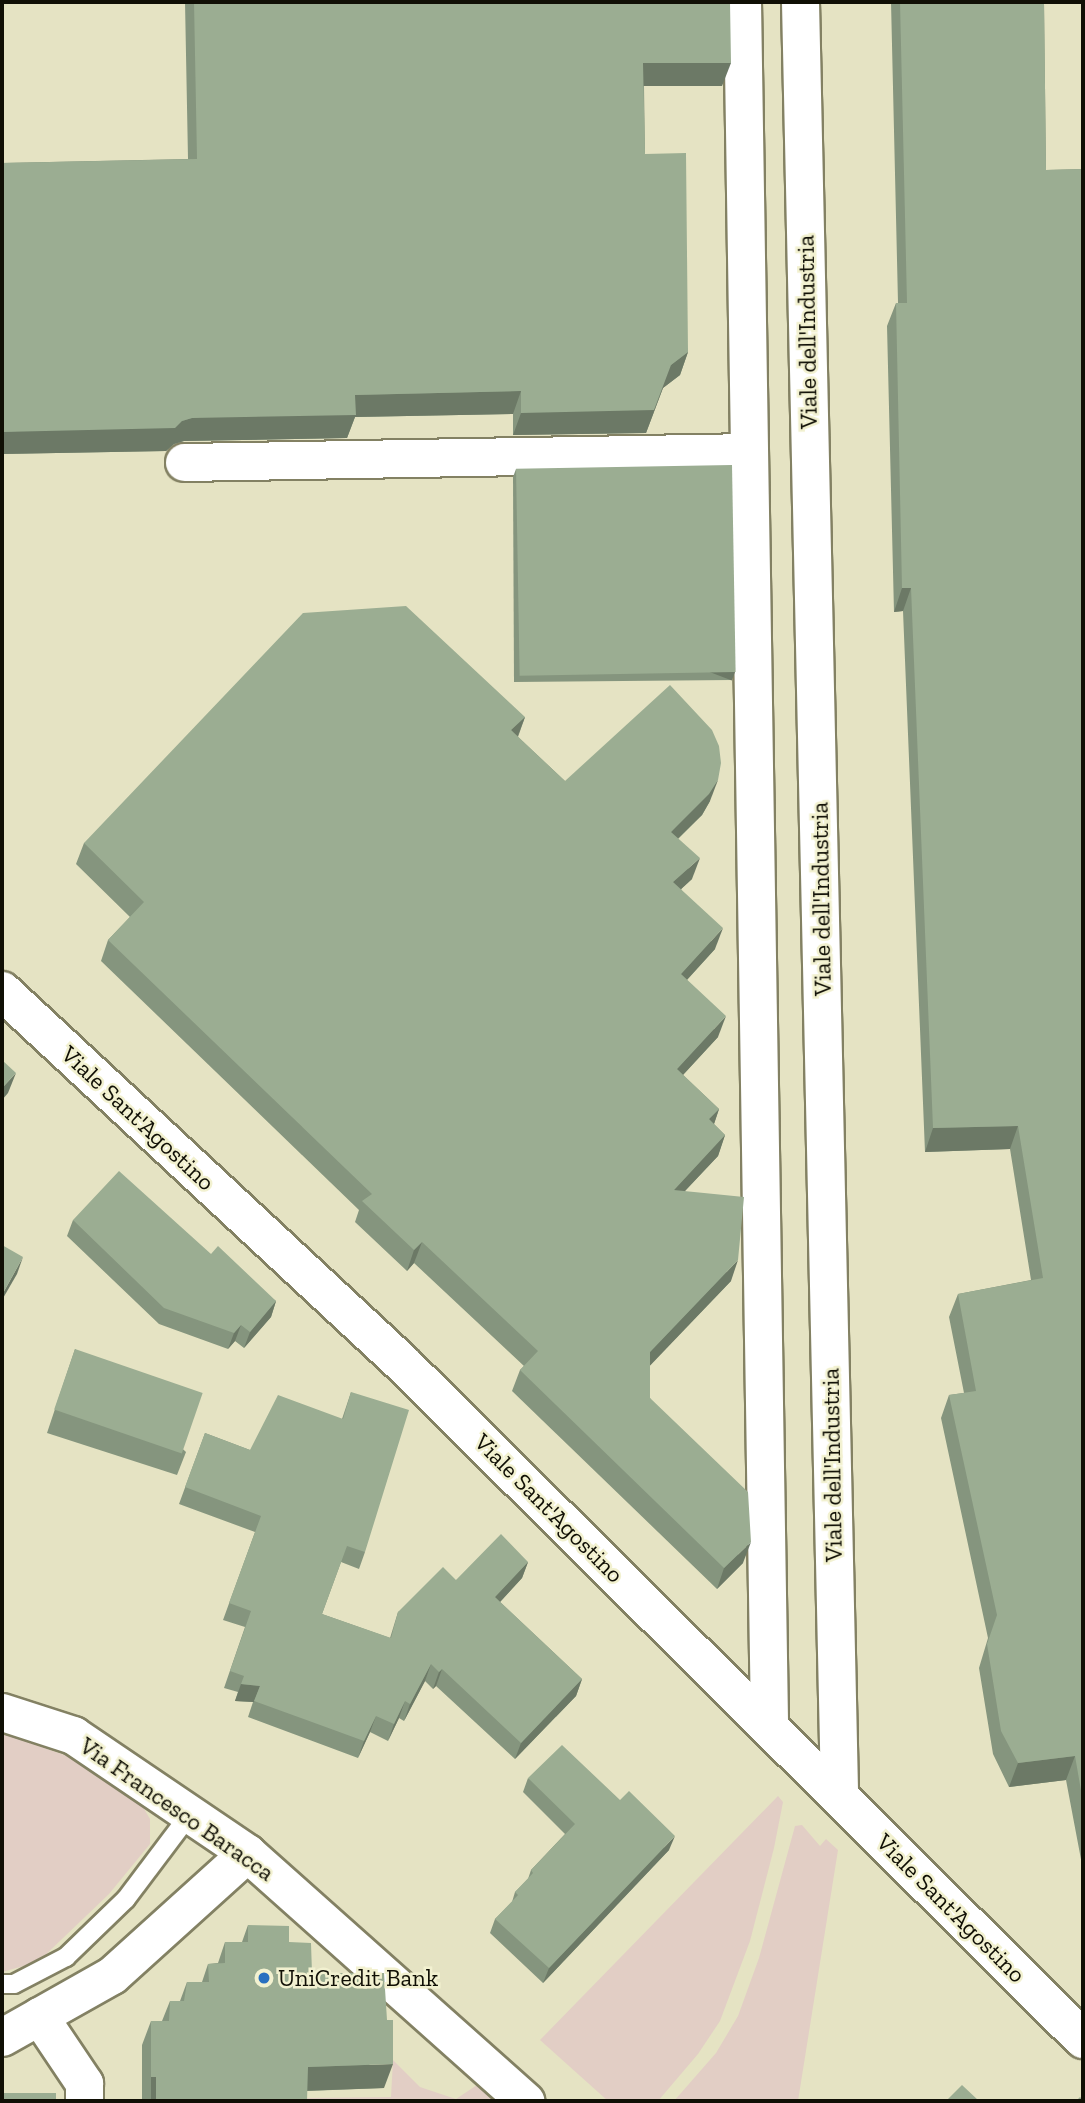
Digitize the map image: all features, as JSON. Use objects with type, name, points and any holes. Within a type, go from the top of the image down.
[{"type":"main road","name":"Viale Sant'Agostino","points":[[2,991],[401,1362],[1083,2039]]},
{"type":"street","points":[[742,2],[769,1725]]},
{"type":"street","name":"Viale dell'Industria","points":[[800,2],[839,1796]]},
{"type":"street","points":[[184,462],[749,452]]},
{"type":"street","name":"Via Francesco Baracca","points":[[2,1712],[73,1735],[247,1853],[525,2101]]},
{"type":"street","points":[[2,2037],[112,1975],[247,1853]]},
{"type":"street","points":[[39,2016],[84,2083],[84,2101]]},
{"type":"lane","points":[[2,1984],[14,1983],[66,1957],[126,1899],[190,1814]]},
{"type":"shaded area","points":[[2,1733],[73,1758],[136,1795],[150,1819],[150,1844],[109,1894],[38,1962],[2,1972]]},
{"type":"shaded area","points":[[778,1796],[783,1802],[774,1848],[750,1941],[720,2021],[698,2054],[658,2101],[608,2101],[540,2040]]},
{"type":"shaded area","points":[[802,1825],[820,1846],[826,1839],[838,1850],[798,2101],[674,2101],[716,2053],[738,2016],[759,1958],[795,1826]]},
{"type":"shaded area","points":[[393,2060],[420,2087],[456,2099],[480,2083],[500,2101],[307,2101],[307,2098],[391,2097]]},
{"type":"building","points":[[194,2],[730,2],[731,63],[643,63],[645,154],[686,153],[688,352],[671,365],[654,410],[521,413],[521,391],[355,395],[356,415],[192,418],[182,421],[175,428],[2,432],[2,163],[197,159]]},
{"type":"building","points":[[900,2],[1044,2],[1046,170],[1083,169],[1083,1802],[1075,1756],[1018,1763],[1001,1731],[987,1644],[997,1615],[949,1395],[976,1391],[958,1294],[1043,1278],[1018,1126],[933,1128],[911,588],[902,588],[896,303],[907,303]]},
{"type":"building","points":[[732,465],[736,672],[520,676],[516,469]]},
{"type":"building","points":[[406,606],[525,717],[511,730],[565,781],[670,685],[712,730],[719,746],[721,763],[718,780],[709,794],[671,832],[700,858],[673,882],[723,928],[681,974],[726,1016],[677,1069],[719,1109],[709,1119],[725,1135],[674,1190],[744,1197],[738,1260],[650,1352],[650,1398],[748,1492],[751,1542],[724,1568],[520,1370],[538,1351],[422,1242],[414,1250],[362,1201],[372,1194],[108,940],[144,902],[84,843],[303,613]]},
{"type":"building","points":[[2,1060],[16,1073],[2,1088]]},
{"type":"building","points":[[119,1171],[211,1254],[218,1246],[276,1301],[250,1332],[241,1325],[234,1333],[164,1308],[73,1220]]},
{"type":"building","points":[[2,1245],[23,1257],[2,1295]]},
{"type":"building","points":[[75,1349],[203,1393],[182,1453],[54,1410]]},
{"type":"building","points":[[351,1392],[409,1410],[365,1552],[347,1546],[322,1614],[391,1638],[398,1612],[443,1567],[456,1580],[501,1534],[528,1562],[495,1597],[582,1679],[521,1743],[442,1669],[439,1672],[431,1664],[410,1704],[405,1701],[394,1724],[376,1716],[364,1741],[254,1701],[260,1686],[241,1684],[244,1676],[230,1671],[251,1611],[229,1603],[261,1516],[185,1487],[205,1433],[250,1450],[278,1395],[343,1419]]},
{"type":"building","points":[[562,1745],[620,1800],[629,1791],[675,1836],[549,1968],[495,1919],[518,1895],[515,1892],[533,1873],[531,1870],[575,1824],[528,1778]]},
{"type":"building","points":[[248,1925],[289,1926],[289,1942],[311,1943],[312,1973],[384,1973],[387,2020],[393,2020],[393,2064],[308,2067],[307,2101],[156,2101],[156,2077],[151,2077],[151,2021],[169,2021],[170,2001],[184,2001],[187,1982],[209,1982],[208,1964],[225,1963],[225,1942],[248,1942]]},
{"type":"building","points":[[962,2085],[979,2101],[946,2101]]},
{"type":"building","points":[[2,2093],[56,2093],[56,2101],[2,2101]]},
{"type":"place","name":"UniCredit Bank","points":[[264,1978]]}]
